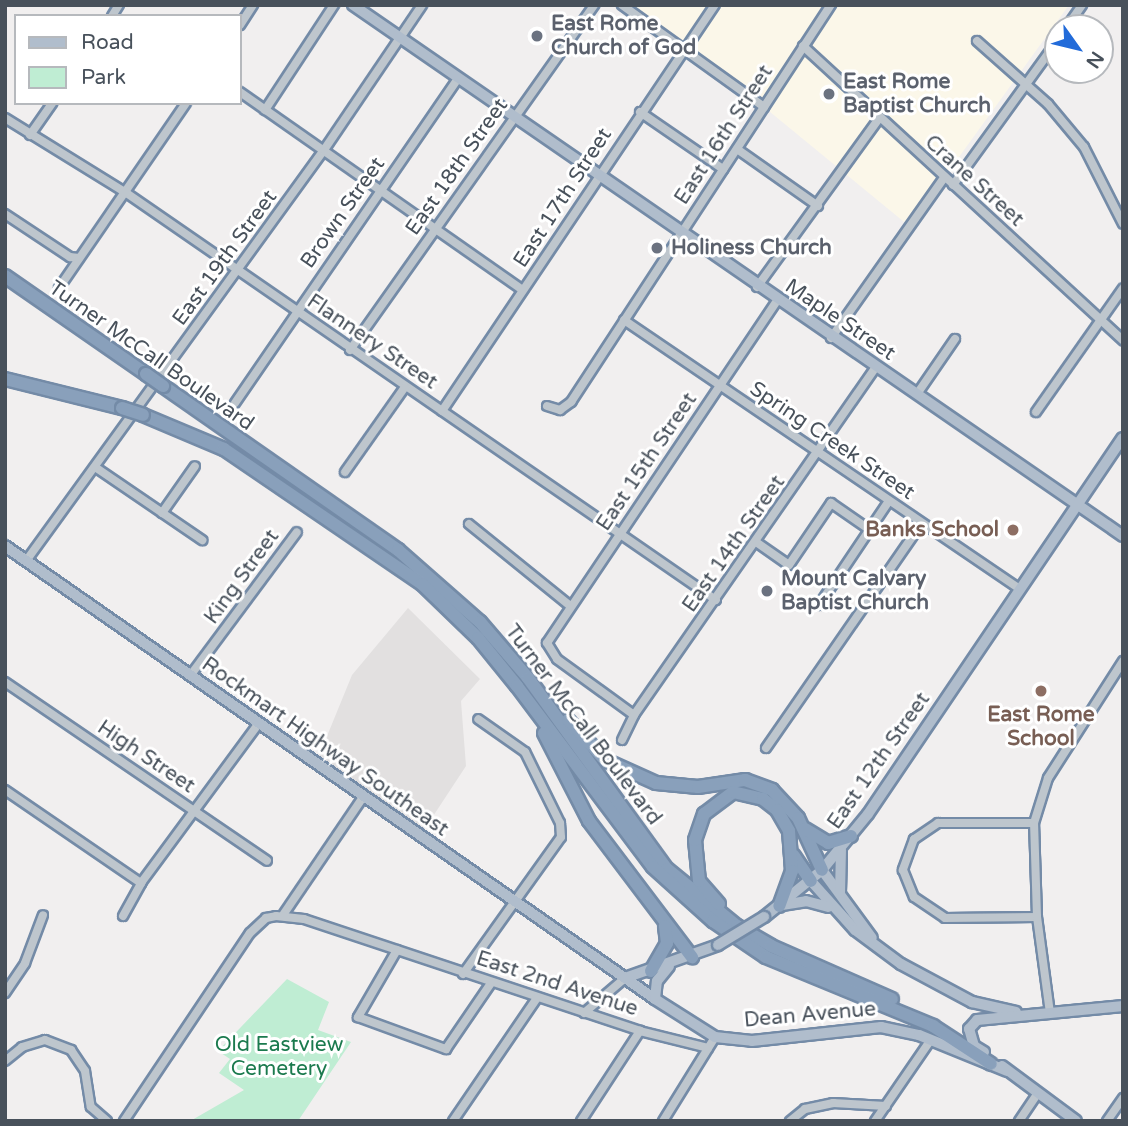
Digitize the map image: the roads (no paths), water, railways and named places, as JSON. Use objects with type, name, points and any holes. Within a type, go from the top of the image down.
[{"type":"highway","name":"Turner McCall Boulevard","points":[[5,276],[398,550],[480,622],[528,678],[667,869],[737,926],[771,946],[932,1017],[974,1046]]},
{"type":"highway","points":[[5,289],[85,333]]},
{"type":"highway","name":"Turner McCall Boulevard","points":[[5,379],[122,408],[224,449],[422,584],[478,638],[653,867],[713,921],[766,957],[933,1026],[991,1064]]},
{"type":"highway","points":[[5,384],[30,387]]},
{"type":"highway","points":[[528,678],[605,760],[672,787],[753,782],[785,801],[802,827],[822,870]]},
{"type":"highway","points":[[534,710],[574,797],[665,926],[692,957]]},
{"type":"highway","points":[[737,926],[699,881],[694,866],[696,833],[704,814],[733,792],[763,799],[777,810],[789,831],[794,856],[811,881]]},
{"type":"highway","points":[[802,827],[828,843],[851,836]]},
{"type":"highway","points":[[779,906],[794,856]]},
{"type":"highway","points":[[651,971],[667,943],[665,926]]},
{"type":"main road","name":"Maple Street","points":[[353,5],[599,175],[680,235],[1123,536]]},
{"type":"main road","name":"East 12th Street","points":[[625,978],[692,957],[718,944],[764,917],[822,870],[851,836],[1123,438]]},
{"type":"main road","name":"Rockmart Highway Southeast","points":[[5,546],[625,978]]},
{"type":"main road","points":[[840,896],[842,848]]},
{"type":"main road","points":[[822,870],[878,946]]},
{"type":"main road","points":[[811,881],[831,908],[878,946],[954,994],[1025,1014]]},
{"type":"main road","points":[[779,906],[806,901],[831,908]]},
{"type":"main road","points":[[655,999],[657,981],[671,964]]},
{"type":"main road","name":"Dean Avenue","points":[[625,978],[715,1037],[751,1041],[881,1027],[930,1041],[991,1064]]},
{"type":"main road","points":[[974,1046],[969,1029],[972,1023],[1025,1014],[1123,1006]]},
{"type":"main road","name":"Turner McCall Boulevard","points":[[974,1046],[1076,1121]]},
{"type":"main road","name":"Turner McCall Boulevard","points":[[991,1064],[1007,1071]]},
{"type":"street","points":[[242,22],[253,5]]},
{"type":"street","points":[[265,110],[334,5]]},
{"type":"street","name":"East 19th Street","points":[[26,561],[324,150],[422,5]]},
{"type":"street","name":"East 18th Street","points":[[350,350],[594,5]]},
{"type":"street","points":[[622,5],[682,52],[764,107]]},
{"type":"street","name":"East 17th Street","points":[[442,411],[640,112],[715,5]]},
{"type":"street","name":"East 16th Street","points":[[547,406],[566,407],[831,5]]},
{"type":"street","points":[[977,41],[1048,104],[1084,147],[1123,224]]},
{"type":"street","name":"Crane Street","points":[[803,46],[1123,340]]},
{"type":"street","points":[[953,186],[1044,60]]},
{"type":"street","name":"Brown Street","points":[[235,403],[458,78]]},
{"type":"street","points":[[242,93],[523,290]]},
{"type":"street","points":[[30,135],[51,105]]},
{"type":"street","points":[[59,288],[185,105]]},
{"type":"street","points":[[640,112],[723,169]]},
{"type":"street","points":[[757,287],[880,117]]},
{"type":"street","name":"Flannery Street","points":[[5,118],[125,192],[618,536],[716,600]]},
{"type":"street","points":[[737,149],[818,206]]},
{"type":"street","points":[[831,338],[944,178]]},
{"type":"street","points":[[5,214],[70,257],[79,258]]},
{"type":"street","points":[[1035,412],[1123,288]]},
{"type":"street","name":"East 15th Street","points":[[634,715],[557,659],[547,643],[569,605],[777,301]]},
{"type":"street","name":"Spring Creek Street","points":[[624,320],[1020,589]]},
{"type":"street","points":[[917,394],[955,339]]},
{"type":"street","name":"East 14th Street","points":[[622,740],[634,715],[875,368]]},
{"type":"street","points":[[345,472],[405,387]]},
{"type":"street","points":[[162,513],[195,466]]},
{"type":"street","points":[[95,467],[202,540]]},
{"type":"street","points":[[819,605],[889,502]]},
{"type":"street","points":[[756,542],[789,565],[831,503],[870,530]]},
{"type":"street","points":[[469,524],[569,605]]},
{"type":"street","points":[[766,748],[921,524]]},
{"type":"street","name":"King Street","points":[[191,676],[297,532]]},
{"type":"street","points":[[1050,1013],[1037,917],[1034,823],[1048,778],[1122,663]]},
{"type":"street","name":"High Street","points":[[5,682],[267,861]]},
{"type":"street","points":[[463,974],[560,840],[560,823],[519,745],[478,719]]},
{"type":"street","points":[[123,916],[141,883],[197,812],[259,723]]},
{"type":"street","points":[[5,790],[141,883]]},
{"type":"street","points":[[124,1121],[250,933],[266,918],[283,915],[363,796]]},
{"type":"street","points":[[1034,823],[938,823],[914,839],[903,870],[914,897],[945,918],[1037,917]]},
{"type":"street","points":[[5,993],[25,962],[43,915]]},
{"type":"street","name":"East 2nd Avenue","points":[[283,915],[640,1031],[708,1048]]},
{"type":"street","points":[[397,950],[358,1017],[446,1049],[491,983]]},
{"type":"street","name":"East 12th Street","points":[[584,1013],[625,978]]},
{"type":"street","points":[[453,1121],[537,998]]},
{"type":"street","points":[[581,1121],[640,1031]]},
{"type":"street","points":[[663,1121],[715,1037]]},
{"type":"street","points":[[5,1061],[22,1047],[45,1040],[71,1050],[85,1072],[91,1107],[107,1121]]},
{"type":"street","points":[[875,1121],[930,1041]]},
{"type":"street","points":[[1018,1121],[1037,1094]]},
{"type":"street","points":[[1107,1121],[1123,1098]]},
{"type":"street","points":[[790,1121],[805,1109],[834,1103],[886,1106]]},
{"type":"place","name":"East Rome Church of God","points":[[537,36]]},
{"type":"place","name":"East Rome Baptist Church","points":[[829,94]]},
{"type":"place","name":"Holiness Church","points":[[657,248]]},
{"type":"place","name":"Banks School","points":[[1013,530]]},
{"type":"place","name":"Mount Calvary Baptist Church","points":[[767,591]]},
{"type":"place","name":"East Rome School","points":[[1041,691]]},
{"type":"park label","name":"Old Eastview Cemetery","points":[[279,1057]]}]
